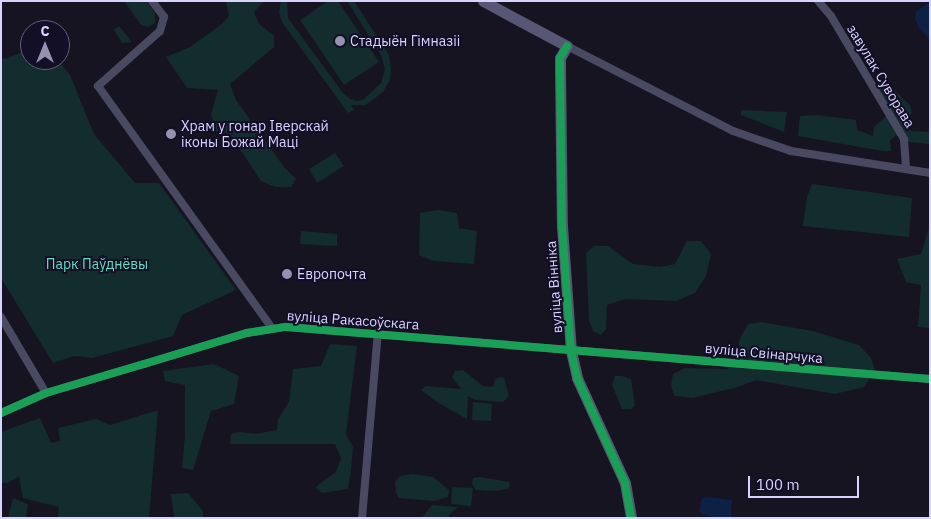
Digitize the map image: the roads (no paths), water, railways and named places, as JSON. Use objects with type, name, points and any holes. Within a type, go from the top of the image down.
[{"type":"street","points":[[152,1],[164,17],[160,31],[98,86],[272,328]]},
{"type":"street","points":[[483,1],[733,131],[790,151],[930,173]]},
{"type":"street","name":"завулак Суворава","points":[[818,1],[831,16],[904,139],[906,169]]},
{"type":"street","name":"вуліца Вінніка","points":[[567,46],[560,58],[562,226],[571,351],[577,378],[625,482],[631,518]]},
{"type":"street","points":[[1,317],[46,393]]},
{"type":"street","name":"вуліца Ракасоўскага","points":[[1,413],[46,393],[247,333],[272,328],[316,328],[597,352]]},
{"type":"street","points":[[362,518],[378,333]]},
{"type":"street","name":"вуліца Свінарчука","points":[[597,352],[930,379]]},
{"type":"water","points":[[930,2],[930,39],[919,28],[915,19],[916,11]]},
{"type":"water","points":[[702,498],[732,500],[731,517],[718,518],[702,514],[699,511]]},
{"type":"place","name":"Стадыён Гімназіі","points":[[340,41]]},
{"type":"place","name":"Храм у гонар Іверскай іконы Божай Маці","points":[[171,134]]},
{"type":"place","name":"Европочта","points":[[287,274]]},
{"type":"park label","name":"Парк Паўднёвы","points":[[97,264]]}]
